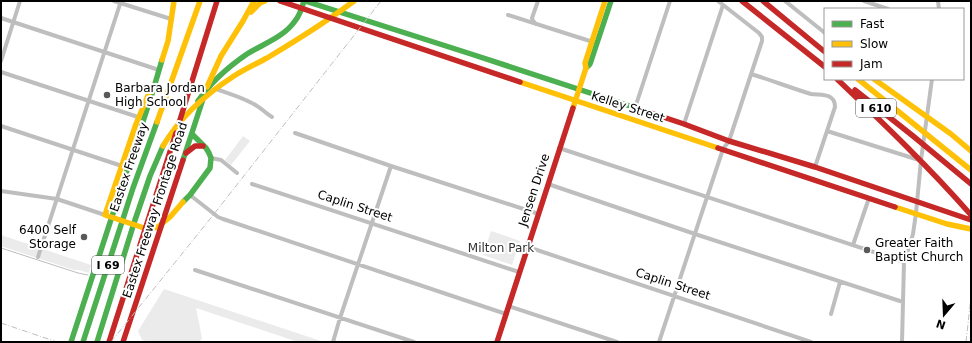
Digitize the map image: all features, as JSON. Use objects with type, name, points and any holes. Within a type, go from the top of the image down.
[{"type":"main road","points":[[71,342],[152,94],[168,41],[174,1]]},
{"type":"main road","name":"Eastex Freeway","points":[[83,342],[133,188],[200,1]]},
{"type":"main road","name":"I 69","points":[[108,342],[217,1]]},
{"type":"main road","name":"Eastex Freeway Frontage Road","points":[[123,342],[207,87],[221,56],[254,1]]},
{"type":"main road","points":[[243,21],[257,5],[265,1]]},
{"type":"main road","name":"Kelley Street","points":[[280,1],[947,224],[971,229]]},
{"type":"main road","points":[[97,342],[148,180],[162,149],[174,129],[217,77],[249,54],[286,32],[293,26],[305,1]]},
{"type":"main road","name":"Kelley Street","points":[[305,1],[579,89],[684,124],[729,141],[815,167],[971,220]]},
{"type":"main road","points":[[192,109],[231,78],[328,21],[354,1]]},
{"type":"main road","name":"Jensen Drive","points":[[594,43],[605,1]]},
{"type":"main road","name":"Jensen Drive","points":[[497,342],[586,68],[585,63],[611,1]]},
{"type":"main road","points":[[742,1],[824,66]]},
{"type":"main road","points":[[763,1],[824,51]]},
{"type":"main road","points":[[794,27],[824,46]]},
{"type":"main road","points":[[156,78],[148,92],[138,117],[105,215],[147,229],[158,227],[170,217],[190,195],[210,168],[211,158],[206,148],[192,134]]},
{"type":"main road","points":[[838,80],[908,147],[971,215]]},
{"type":"main road","name":"I 610","points":[[841,80],[971,184]]},
{"type":"main road","name":"I 610","points":[[859,80],[971,170]]},
{"type":"main road","points":[[875,80],[951,134],[971,151]]},
{"type":"main road","points":[[186,153],[194,146],[203,146]]},
{"type":"street","points":[[1,61],[20,1]]},
{"type":"street","points":[[114,1],[121,2],[171,20]]},
{"type":"street","points":[[536,24],[532,18],[538,1]]},
{"type":"street","points":[[635,108],[670,1]]},
{"type":"street","points":[[659,342],[723,150],[729,141],[762,41],[762,37],[757,32],[718,1]]},
{"type":"street","points":[[785,1],[824,32]]},
{"type":"street","points":[[864,1],[885,8]]},
{"type":"street","points":[[38,257],[121,2]]},
{"type":"street","points":[[684,124],[723,5]]},
{"type":"street","points":[[508,15],[594,43]]},
{"type":"street","points":[[1,18],[159,70]]},
{"type":"street","points":[[1,72],[138,117]]},
{"type":"street","points":[[752,74],[812,94],[829,96],[832,98],[835,104],[815,167]]},
{"type":"street","points":[[902,342],[904,262],[913,234],[932,80]]},
{"type":"street","points":[[207,87],[242,98],[258,106],[272,118]]},
{"type":"street","points":[[1,126],[122,166]]},
{"type":"street","points":[[827,131],[921,160]]},
{"type":"street","points":[[295,133],[538,214]]},
{"type":"street","points":[[559,148],[904,262]]},
{"type":"street","points":[[211,158],[221,160],[237,173]]},
{"type":"street","points":[[333,342],[391,166]]},
{"type":"street","name":"Caplin Street","points":[[252,184],[519,272]]},
{"type":"street","points":[[548,184],[903,302]]},
{"type":"street","points":[[1,191],[57,198],[105,215]]},
{"type":"street","points":[[190,195],[222,220],[506,314]]},
{"type":"street","points":[[853,245],[869,198]]},
{"type":"street","name":"Caplin Street","points":[[528,248],[811,342]]},
{"type":"street","points":[[196,270],[414,342]]},
{"type":"street","points":[[831,314],[840,282]]},
{"type":"street","points":[[508,306],[617,342]]},
{"type":"green space","points":[[243,136],[250,141],[231,165],[225,160]]},
{"type":"green space","name":"Milton Park","points":[[491,231],[520,241],[512,265],[483,255]]},
{"type":"green space","points":[[1,235],[91,265],[89,273],[74,270],[1,246]]},
{"type":"green space","points":[[164,289],[324,342],[298,342],[196,308],[202,338],[200,342],[149,342],[142,340],[138,331]]},
{"type":"waterway","points":[[1,248],[88,275]]},
{"type":"railway","points":[[111,342],[214,214],[381,1]]},
{"type":"railway","points":[[966,342],[971,297]]},
{"type":"railway","points":[[1,323],[57,342]]},
{"type":"traffic: fast","points":[[198,101],[214,81],[233,64],[285,32],[298,16],[304,1]]},
{"type":"traffic: fast","points":[[305,1],[636,108]]},
{"type":"traffic: fast","points":[[586,68],[590,64],[611,1]]},
{"type":"traffic: fast","points":[[71,342],[162,60]]},
{"type":"traffic: fast","points":[[183,160],[203,99]]},
{"type":"traffic: fast","points":[[83,342],[133,188],[157,122]]},
{"type":"traffic: fast","points":[[183,202],[210,168],[211,158],[209,153],[192,134]]},
{"type":"traffic: fast","points":[[97,342],[134,223],[150,176],[163,146]]},
{"type":"traffic: slow","points":[[162,60],[168,41],[174,1]]},
{"type":"traffic: slow","points":[[157,122],[200,1]]},
{"type":"traffic: slow","points":[[207,87],[221,56],[254,1]]},
{"type":"traffic: slow","points":[[251,12],[260,3],[265,1]]},
{"type":"traffic: slow","points":[[163,146],[177,125],[213,90],[238,73],[300,38],[354,1]]},
{"type":"traffic: slow","points":[[573,108],[586,68],[585,63],[605,1]]},
{"type":"traffic: slow","points":[[859,80],[971,170]]},
{"type":"traffic: slow","points":[[875,80],[951,134],[971,151]]},
{"type":"traffic: slow","points":[[520,82],[718,148]]},
{"type":"traffic: slow","points":[[152,86],[136,124],[105,215],[147,229],[158,227],[170,217],[183,202]]},
{"type":"traffic: slow","points":[[895,207],[947,224],[971,229]]},
{"type":"traffic: jam","points":[[179,123],[217,1]]},
{"type":"traffic: jam","points":[[280,1],[520,82]]},
{"type":"traffic: jam","points":[[742,1],[824,66]]},
{"type":"traffic: jam","points":[[763,1],[824,51]]},
{"type":"traffic: jam","points":[[838,80],[922,162],[971,215]]},
{"type":"traffic: jam","points":[[855,90],[971,184]]},
{"type":"traffic: jam","points":[[497,342],[573,108]]},
{"type":"traffic: jam","points":[[636,108],[729,141],[815,167],[971,220]]},
{"type":"traffic: jam","points":[[109,342],[176,133]]},
{"type":"traffic: jam","points":[[186,153],[195,146],[203,146]]},
{"type":"traffic: jam","points":[[718,148],[895,207]]},
{"type":"traffic: jam","points":[[123,342],[183,160]]},
{"type":"place","name":"Barbara Jordan High School","points":[[107,95]]},
{"type":"place","name":"6400 Self Storage","points":[[84,237]]},
{"type":"place","name":"Greater Faith Baptist Church","points":[[867,250]]}]
